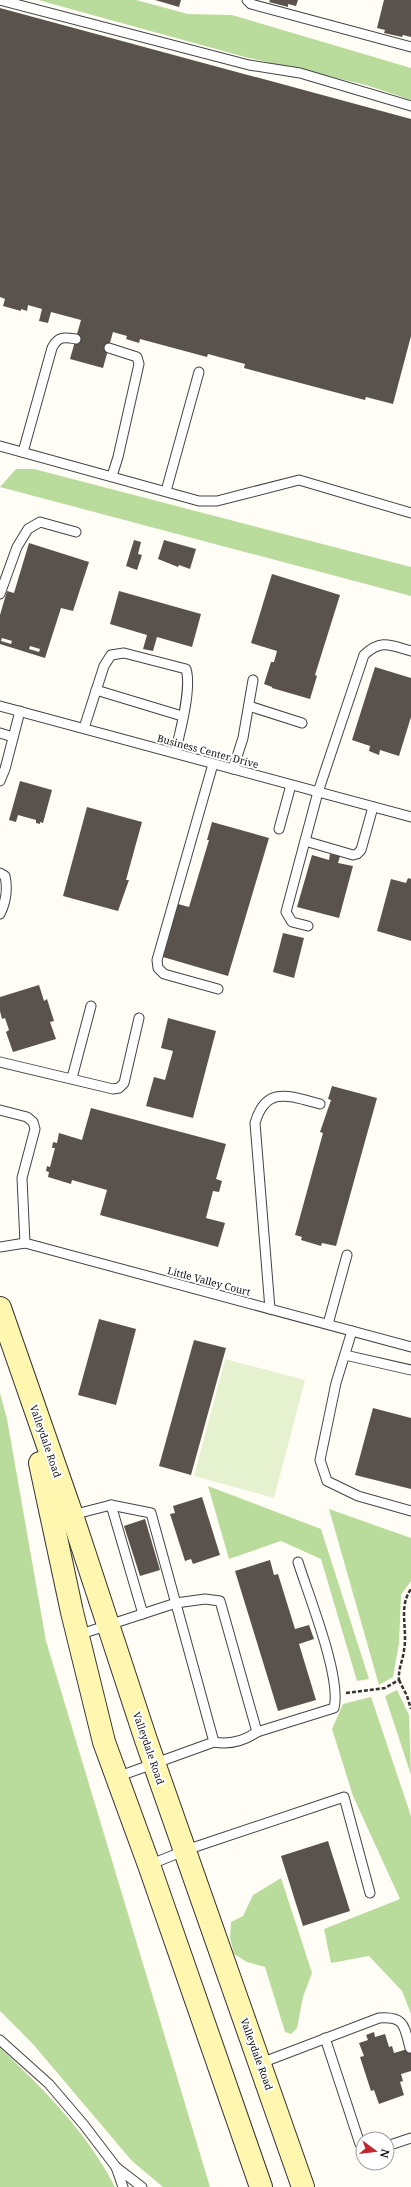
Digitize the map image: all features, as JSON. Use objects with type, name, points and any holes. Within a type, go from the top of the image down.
[{"type":"main road","name":"Valleydale Road","points":[[0,1308],[62,1517],[78,1635],[95,1709],[117,1777],[261,2187]]},
{"type":"main road","name":"Valleydale Road","points":[[0,1311],[10,1366],[41,1466],[108,1627],[303,2187]]},
{"type":"lane","points":[[0,0],[249,65],[300,73],[411,106]]},
{"type":"lane","points":[[247,0],[251,4],[411,47]]},
{"type":"lane","points":[[23,452],[52,348],[56,340],[63,337],[76,339]]},
{"type":"lane","points":[[109,348],[137,357],[139,364],[118,457],[112,476]]},
{"type":"lane","points":[[166,491],[199,372]]},
{"type":"lane","points":[[0,446],[208,502],[299,480],[411,513]]},
{"type":"lane","points":[[0,594],[17,547],[28,529],[40,522],[76,532]]},
{"type":"lane","points":[[308,926],[292,922],[286,912],[318,792],[364,655],[372,647],[382,644],[411,651]]},
{"type":"lane","points":[[84,728],[104,666],[111,655],[124,653],[186,669],[188,678],[175,753]]},
{"type":"lane","points":[[233,769],[243,738],[253,680]]},
{"type":"lane","points":[[96,690],[182,716]]},
{"type":"lane","name":"Business Center Drive","points":[[0,706],[411,817]]},
{"type":"lane","points":[[249,706],[302,723]]},
{"type":"lane","points":[[0,781],[20,711]]},
{"type":"lane","points":[[0,733],[13,737]]},
{"type":"lane","points":[[214,764],[157,960],[158,968],[164,974],[218,989]]},
{"type":"lane","points":[[279,828],[291,785]]},
{"type":"lane","points":[[305,841],[353,855],[357,854],[361,850],[373,807]]},
{"type":"lane","points":[[0,873],[4,876],[8,887],[4,906],[0,914]]},
{"type":"lane","points":[[72,1078],[91,1006]]},
{"type":"lane","points":[[0,1062],[113,1089],[119,1088],[124,1083],[139,1018]]},
{"type":"lane","points":[[270,1309],[255,1123],[258,1112],[264,1104],[275,1096],[288,1096],[320,1104]]},
{"type":"lane","points":[[0,1110],[26,1117],[33,1122],[35,1129],[22,1178],[25,1243]]},
{"type":"lane","name":"Little Valley Court","points":[[0,1247],[25,1243],[411,1347]]},
{"type":"lane","points":[[328,1324],[347,1255]]},
{"type":"lane","points":[[352,1331],[336,1383],[320,1460],[327,1481],[358,1496],[411,1511]]},
{"type":"lane","points":[[345,1355],[411,1370]]},
{"type":"lane","points":[[62,1517],[111,1505],[151,1513],[214,1742]]},
{"type":"lane","points":[[111,1505],[143,1614]]},
{"type":"lane","points":[[117,1777],[214,1742],[224,1744],[247,1739],[257,1732],[334,1708],[336,1694],[330,1662],[298,1562]]},
{"type":"lane","points":[[78,1635],[108,1627],[176,1603],[205,1599],[220,1601],[257,1732]]},
{"type":"lane","points":[[149,1865],[186,1850],[344,1797],[370,1893]]},
{"type":"lane","points":[[260,2063],[379,2018],[393,2017],[404,2025],[410,2048]]},
{"type":"lane","points":[[325,2038],[356,2131]]},
{"type":"lane","points":[[0,2040],[49,2084],[84,2125],[116,2167],[142,2187]]},
{"type":"lane","points":[[395,2143],[411,2138]]},
{"type":"lane","points":[[116,2167],[123,2187]]},
{"type":"path","points":[[411,1589],[404,1604],[405,1649],[398,1673],[399,1680],[407,1696],[411,1709]]},
{"type":"path","points":[[336,1694],[371,1691],[385,1688],[399,1680]]},
{"type":"green space","points":[[38,0],[136,0],[188,14],[232,15],[411,68],[411,100],[366,85],[245,57]]},
{"type":"green space","points":[[16,469],[34,469],[411,567],[411,596],[0,487]]},
{"type":"green space","points":[[225,1359],[305,1380],[274,1498],[194,1476]]},
{"type":"green space","points":[[0,1393],[7,1419],[46,1641],[210,2187],[163,2187],[132,2161],[32,2043],[0,2011]]},
{"type":"green space","points":[[208,1486],[321,1529],[369,1679],[357,1681],[321,1559],[281,1541],[229,1559]]},
{"type":"green space","points":[[329,1509],[411,1538],[411,1581],[401,1595],[399,1643],[393,1677],[379,1685]]},
{"type":"green space","points":[[397,1690],[409,1715],[411,1775],[385,1696]]},
{"type":"green space","points":[[371,1697],[411,1816],[411,2014],[402,1991],[369,1956],[331,1963],[324,1929],[400,1899],[353,1796],[332,1729],[343,1704]]},
{"type":"green space","points":[[281,1878],[312,1973],[303,1997],[297,2028],[291,2034],[285,2032],[265,1967],[247,1962],[234,1954],[230,1938],[231,1922],[243,1916],[253,1895]]},
{"type":"green space","points":[[0,2048],[64,2113],[92,2149],[115,2187],[0,2187]]},
{"type":"building","points":[[155,0],[181,0],[179,7]]},
{"type":"building","points":[[270,0],[298,0],[296,6],[288,4],[288,7],[269,2]]},
{"type":"building","points":[[384,0],[411,0],[411,37],[403,35],[402,37],[384,33],[385,30],[377,28]]},
{"type":"building","points":[[0,8],[411,119],[411,336],[393,404],[366,397],[365,400],[244,368],[245,364],[208,354],[207,357],[140,339],[139,343],[126,339],[127,336],[113,332],[103,368],[70,359],[81,320],[51,312],[48,323],[39,321],[42,309],[28,305],[27,311],[21,309],[21,311],[3,306],[5,299],[0,297]]},
{"type":"building","points":[[134,540],[141,542],[138,554],[142,555],[137,570],[126,566]]},
{"type":"building","points":[[164,540],[196,549],[190,569],[179,565],[178,567],[158,559]]},
{"type":"building","points":[[29,543],[89,562],[73,611],[61,608],[45,658],[0,644],[0,615],[7,591],[14,593]],"holes":[[[2,638],[12,641],[11,644],[1,641]],[[30,646],[40,649],[39,652],[29,649]]]},
{"type":"building","points":[[272,574],[340,595],[315,675],[317,676],[310,699],[272,688],[264,684],[271,662],[274,662],[277,651],[251,643]]},
{"type":"building","points":[[119,591],[201,614],[192,647],[157,637],[153,651],[143,649],[147,635],[110,624]]},
{"type":"building","points":[[375,667],[411,678],[411,717],[399,756],[380,750],[379,755],[369,751],[370,746],[352,740]]},
{"type":"building","points":[[20,781],[52,790],[43,823],[36,823],[36,820],[18,815],[16,822],[9,820]]},
{"type":"building","points":[[87,807],[142,822],[126,880],[129,880],[118,911],[63,896]]},
{"type":"building","points":[[212,822],[269,838],[228,976],[163,957],[178,904],[189,907],[209,840],[207,840]]},
{"type":"building","points":[[330,854],[340,856],[338,863],[353,866],[339,918],[297,907],[312,855],[329,860]]},
{"type":"building","points":[[408,878],[411,879],[411,941],[377,931],[391,879],[406,883]]},
{"type":"building","points":[[283,933],[304,938],[294,978],[273,972]]},
{"type":"building","points":[[39,985],[44,1001],[47,999],[54,1021],[50,1022],[56,1039],[13,1052],[6,1032],[9,1030],[5,1018],[2,1019],[0,1011],[0,997]]},
{"type":"building","points":[[168,1018],[216,1031],[193,1118],[146,1106],[154,1077],[165,1080],[173,1051],[161,1048]]},
{"type":"building","points":[[332,1086],[377,1098],[336,1246],[322,1243],[321,1246],[301,1240],[302,1237],[295,1235],[323,1133],[320,1132],[331,1100],[328,1099]]},
{"type":"building","points":[[91,1108],[226,1144],[216,1179],[222,1181],[219,1192],[213,1191],[206,1218],[225,1223],[218,1247],[100,1215],[107,1190],[72,1180],[71,1184],[48,1177],[49,1172],[46,1171],[47,1166],[50,1167],[55,1148],[52,1148],[53,1142],[57,1143],[59,1133],[82,1140]]},
{"type":"building","points":[[99,1319],[136,1329],[116,1405],[78,1395]]},
{"type":"building","points":[[194,1340],[226,1348],[191,1475],[159,1466]]},
{"type":"building","points":[[373,1408],[411,1418],[411,1489],[355,1475]]},
{"type":"building","points":[[202,1497],[220,1555],[193,1564],[191,1559],[185,1561],[170,1514],[175,1513],[173,1506]]},
{"type":"building","points":[[145,1519],[160,1570],[140,1576],[124,1526]]},
{"type":"building","points":[[270,1560],[274,1575],[278,1574],[295,1629],[309,1625],[314,1639],[299,1644],[316,1700],[278,1711],[235,1571]]},
{"type":"building","points":[[328,1841],[350,1911],[303,1926],[281,1856]]},
{"type":"building","points":[[374,2032],[375,2037],[385,2034],[389,2047],[392,2046],[394,2053],[411,2048],[411,2071],[401,2074],[403,2081],[400,2082],[404,2095],[379,2104],[374,2090],[371,2091],[360,2057],[364,2056],[359,2043],[368,2040],[366,2035]]}]
